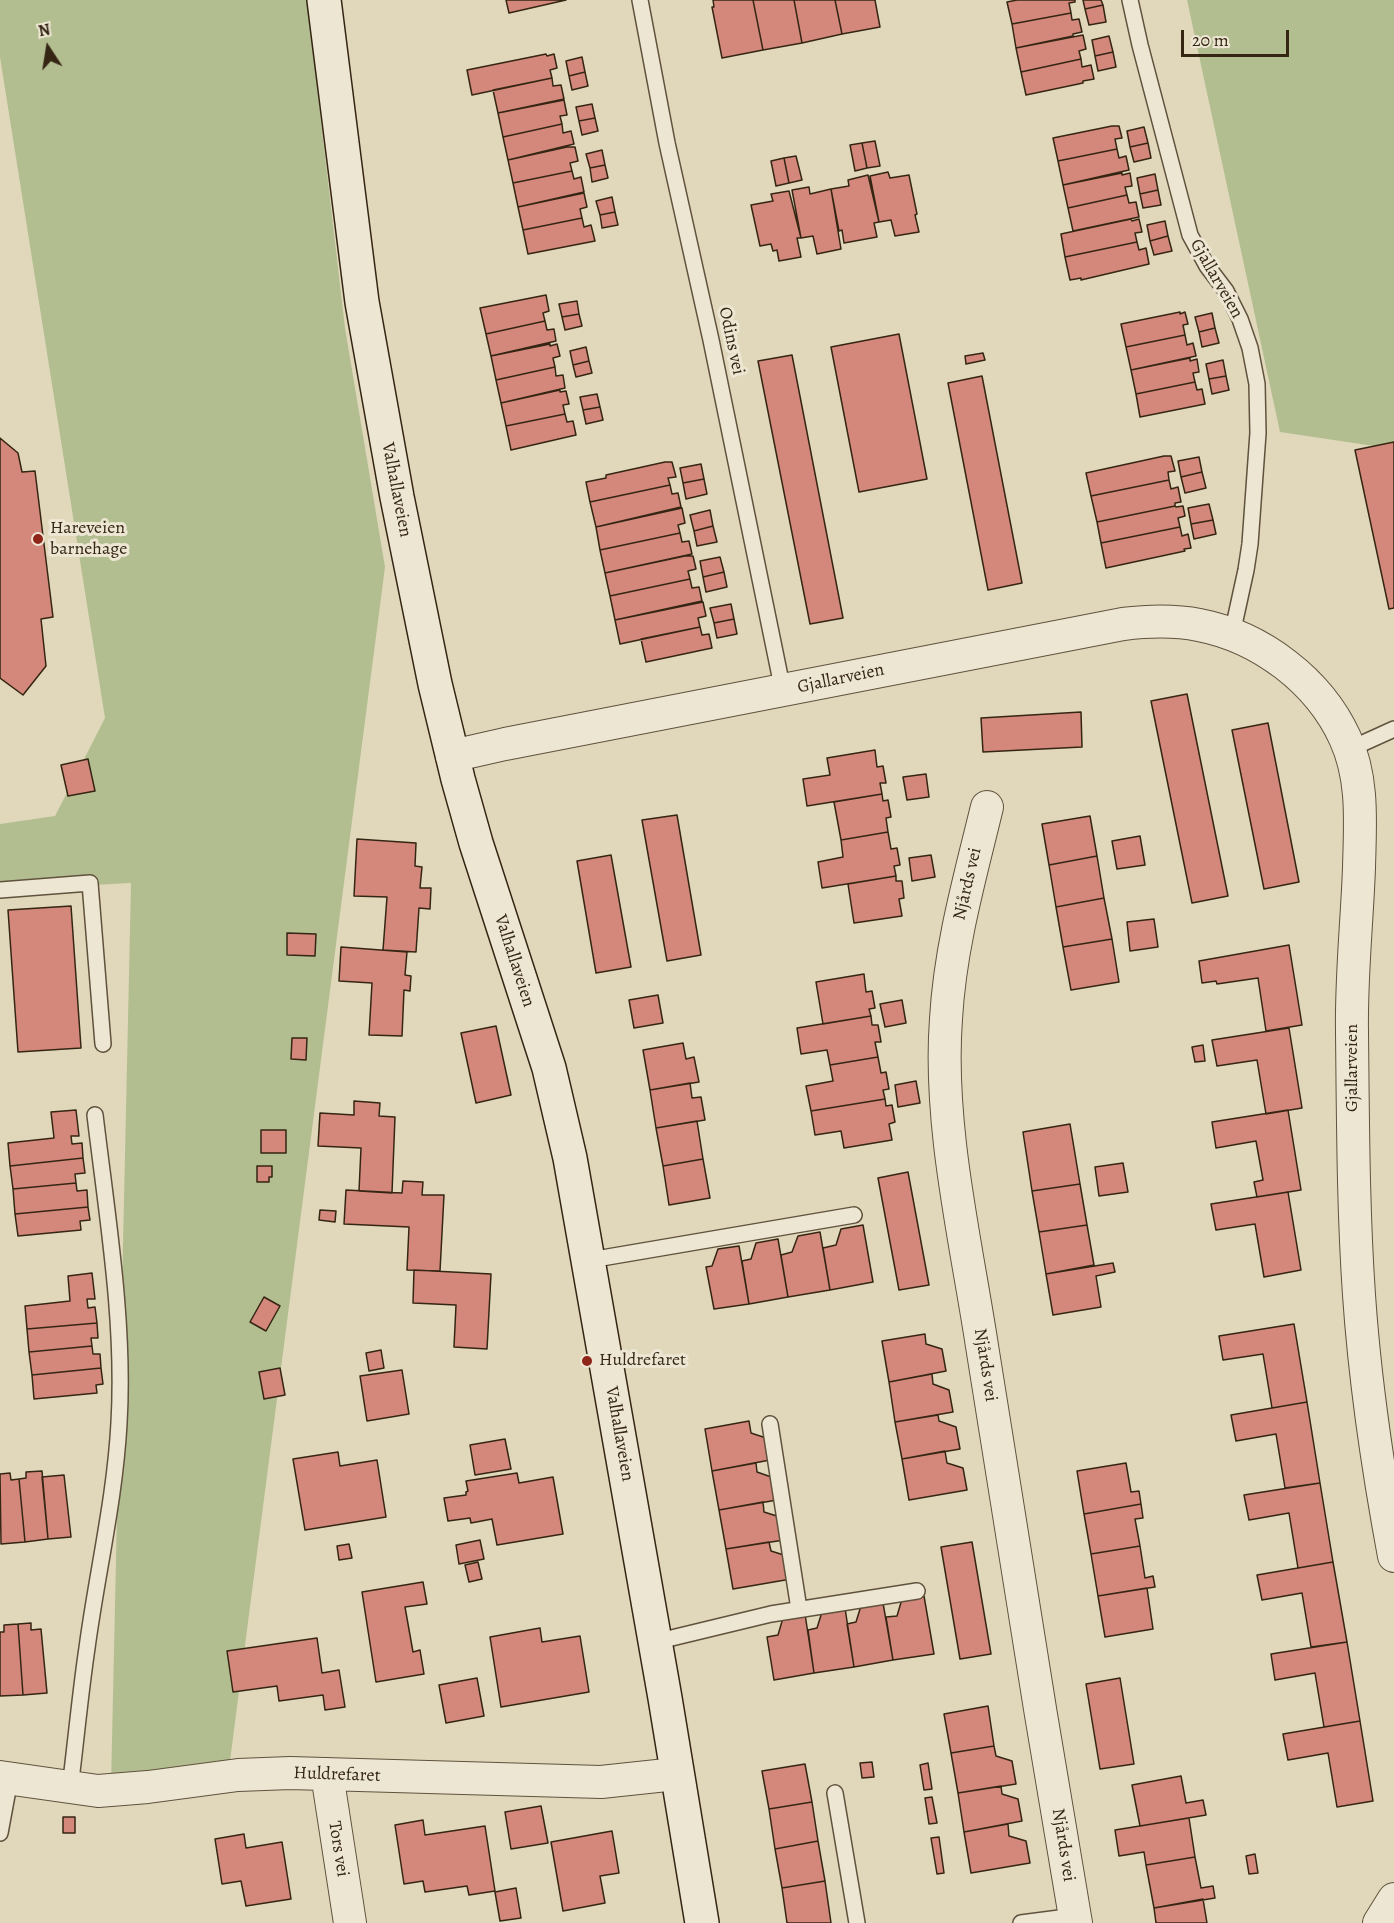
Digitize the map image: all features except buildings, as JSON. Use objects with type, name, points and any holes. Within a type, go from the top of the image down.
[{"type":"street","name":"Valhallaveien","points":[[324,0],[371,358],[411,568],[452,756],[476,843],[549,1068],[570,1158],[590,1260],[702,1923]]},
{"type":"street","name":"Gjallarveien","points":[[452,756],[1123,624],[1148,621],[1199,625],[1232,634],[1282,661],[1325,704],[1350,749],[1356,769],[1360,802],[1352,1027],[1358,1286],[1368,1394],[1394,1556]]},
{"type":"street","name":"Njårds vei","points":[[987,807],[959,923],[951,969],[946,1018],[947,1102],[954,1171],[1004,1489],[1076,1919]]},
{"type":"street","name":"Huldrefaret","points":[[4,1792],[70,1788],[98,1791],[123,1790],[238,1775],[327,1774],[601,1782],[676,1774]]},
{"type":"street","name":"Tors vei","points":[[327,1774],[350,1923]]},
{"type":"street","points":[[1379,1923],[1394,1899]]},
{"type":"lane","name":"Odins vei","points":[[640,0],[783,691]]},
{"type":"lane","name":"Gjallarveien","points":[[1130,0],[1190,235],[1207,266],[1226,291],[1240,319],[1250,348],[1257,384],[1258,433],[1250,544],[1232,634]]},
{"type":"lane","points":[[1350,749],[1394,729]]},
{"type":"lane","points":[[0,890],[90,882],[103,1044]]},
{"type":"lane","points":[[70,1788],[87,1648],[105,1537],[119,1424],[119,1372],[114,1291],[95,1115]]},
{"type":"lane","points":[[590,1260],[854,1215]]},
{"type":"lane","points":[[770,1424],[799,1609]]},
{"type":"lane","points":[[655,1642],[703,1629],[799,1609],[917,1591]]},
{"type":"lane","points":[[0,1833],[4,1792]]},
{"type":"lane","points":[[835,1793],[857,1923]]},
{"type":"lane","points":[[1021,1923],[1076,1919]]},
{"type":"green space","points":[[0,0],[307,0],[345,328],[385,567],[227,1784],[111,1785],[131,883],[0,890],[0,824],[55,816],[105,718],[0,57]]},
{"type":"green space","points":[[1187,0],[1394,0],[1394,449],[1280,432]]},
{"type":"place","name":"Hareveien barnehage","points":[[38,539]]},
{"type":"place","name":"Huldrefaret","points":[[587,1361]]}]
